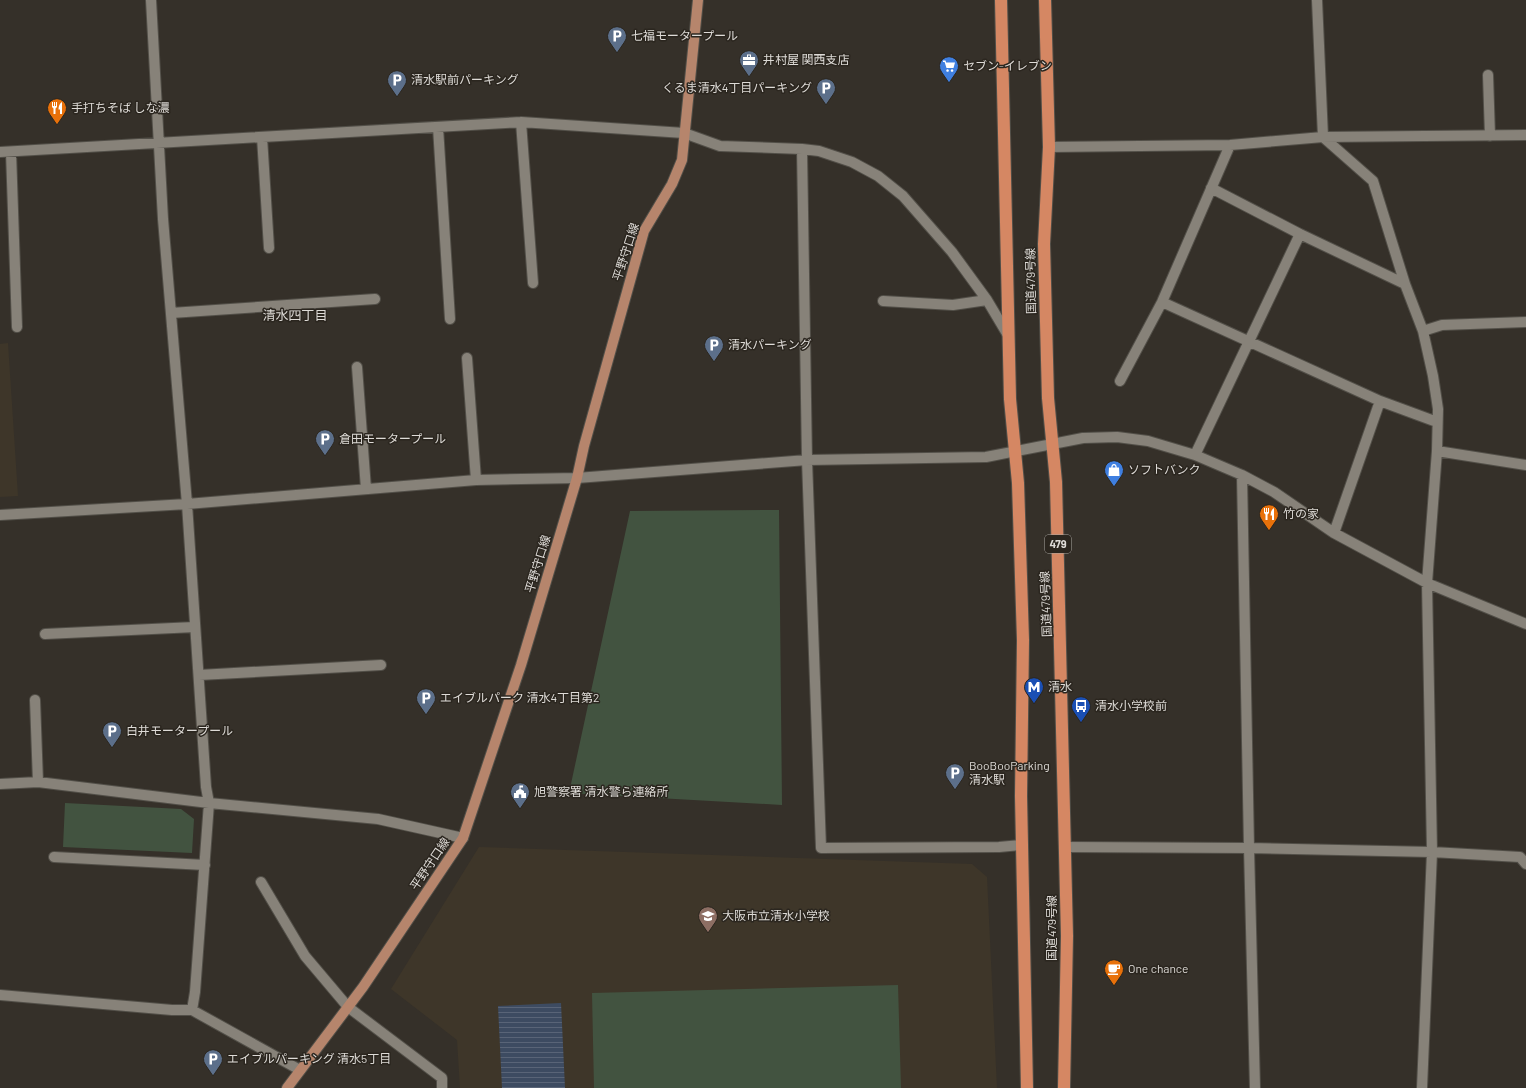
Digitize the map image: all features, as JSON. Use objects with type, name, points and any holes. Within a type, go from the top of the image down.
[{"type":"highway","name":"国道479号線","points":[[1001,0],[1010,399],[1018,483],[1023,640],[1021,796],[1027,1088]]},
{"type":"highway","name":"国道479号線","points":[[1045,0],[1049,147],[1044,244],[1048,398],[1056,482],[1067,936],[1064,1088]]},
{"type":"main road","name":"平野守口線","points":[[287,1088],[348,1007],[464,838],[521,665],[577,478],[584,446],[644,231],[672,184],[682,160],[698,0]]},
{"type":"street","points":[[151,0],[163,219],[187,504],[206,787],[210,803],[195,992],[192,1010]]},
{"type":"street","points":[[1317,0],[1323,137],[1373,181],[1405,284],[1423,331],[1433,376],[1438,409],[1437,451],[1427,583],[1432,852],[1422,1088]]},
{"type":"street","points":[[1488,75],[1490,136]]},
{"type":"street","points":[[521,122],[533,283]]},
{"type":"street","points":[[0,152],[521,122],[684,134],[720,146],[819,151],[852,162],[878,176],[903,196],[952,252],[987,300],[1009,337]]},
{"type":"street","points":[[438,127],[450,319]]},
{"type":"street","points":[[1049,147],[1230,145],[1323,137],[1526,135]]},
{"type":"street","points":[[262,137],[269,248]]},
{"type":"street","points":[[1120,381],[1162,302],[1230,145]]},
{"type":"street","points":[[802,149],[807,460],[821,848],[999,847],[1022,845]]},
{"type":"street","points":[[11,152],[17,327]]},
{"type":"street","points":[[1211,188],[1300,234],[1405,284]]},
{"type":"street","points":[[1195,454],[1300,234]]},
{"type":"street","points":[[171,313],[375,300]]},
{"type":"street","points":[[883,301],[953,305],[987,300]]},
{"type":"street","points":[[1162,302],[1380,402],[1437,422]]},
{"type":"street","points":[[1423,331],[1442,325],[1526,322]]},
{"type":"street","points":[[467,358],[476,480]]},
{"type":"street","points":[[358,367],[366,489]]},
{"type":"street","points":[[1334,533],[1380,402]]},
{"type":"street","points":[[0,516],[187,504],[476,480],[577,478],[807,460],[986,457],[1083,438],[1117,437],[1148,441],[1195,454],[1242,475],[1274,492],[1334,533],[1427,583],[1526,624]]},
{"type":"street","points":[[1437,451],[1526,464]]},
{"type":"street","points":[[1242,475],[1255,1088]]},
{"type":"street","points":[[45,634],[195,627]]},
{"type":"street","points":[[199,675],[381,665]]},
{"type":"street","points":[[35,700],[38,782]]},
{"type":"street","points":[[0,784],[38,782],[210,803],[378,818],[464,838]]},
{"type":"street","points":[[1065,847],[1249,848],[1432,852],[1520,857],[1526,864]]},
{"type":"street","points":[[54,857],[205,865]]},
{"type":"street","points":[[261,882],[305,956],[348,1007],[442,1078],[442,1088]]},
{"type":"street","points":[[0,995],[172,1010],[192,1010],[300,1070]]},
{"type":"shaded area","points":[[8,343],[18,496],[0,497],[0,344]]},
{"type":"shaded area","name":"大阪市立清水小学校","points":[[479,847],[972,864],[987,877],[997,1088],[460,1088],[457,1040],[391,989]]},
{"type":"green space","points":[[779,510],[782,805],[569,793],[630,511]]},
{"type":"green space","points":[[65,803],[181,809],[194,819],[192,853],[63,847]]},
{"type":"green space","points":[[898,985],[901,1088],[594,1088],[592,993]]},
{"type":"water","points":[[561,1003],[565,1088],[502,1088],[498,1006]]},
{"type":"place","name":"七福モータープール","points":[[617,53]]},
{"type":"place","name":"井村屋 関西支店","points":[[749,77]]},
{"type":"place","name":"セブン-イレブン","points":[[949,83]]},
{"type":"place","name":"清水駅前パーキング","points":[[397,97]]},
{"type":"place","name":"くるま清水4丁目パーキング","points":[[826,105]]},
{"type":"place","name":"手打ちそば しな濃","points":[[57,125]]},
{"type":"place","name":"清水パーキング","points":[[714,362]]},
{"type":"place","name":"倉田モータープール","points":[[325,456]]},
{"type":"place","name":"ソフトバンク","points":[[1114,487]]},
{"type":"place","name":"竹の家","points":[[1269,531]]},
{"type":"place","name":"清水","points":[[1034,704]]},
{"type":"place","name":"エイブルパーク 清水4丁目第2","points":[[426,715]]},
{"type":"place","name":"清水小学校前","points":[[1081,723]]},
{"type":"place","name":"白井モータープール","points":[[112,748]]},
{"type":"place","name":"BooBooParking 清水駅","points":[[955,790]]},
{"type":"place","name":"旭警察署 清水警ら連絡所","points":[[520,809]]},
{"type":"place","name":"大阪市立清水小学校","points":[[708,933]]},
{"type":"place","name":"One chance","points":[[1114,986]]},
{"type":"place","name":"エイブルパーキング 清水5丁目","points":[[213,1076]]},
{"type":"district","name":"清水四丁目","points":[[295,315]]}]
